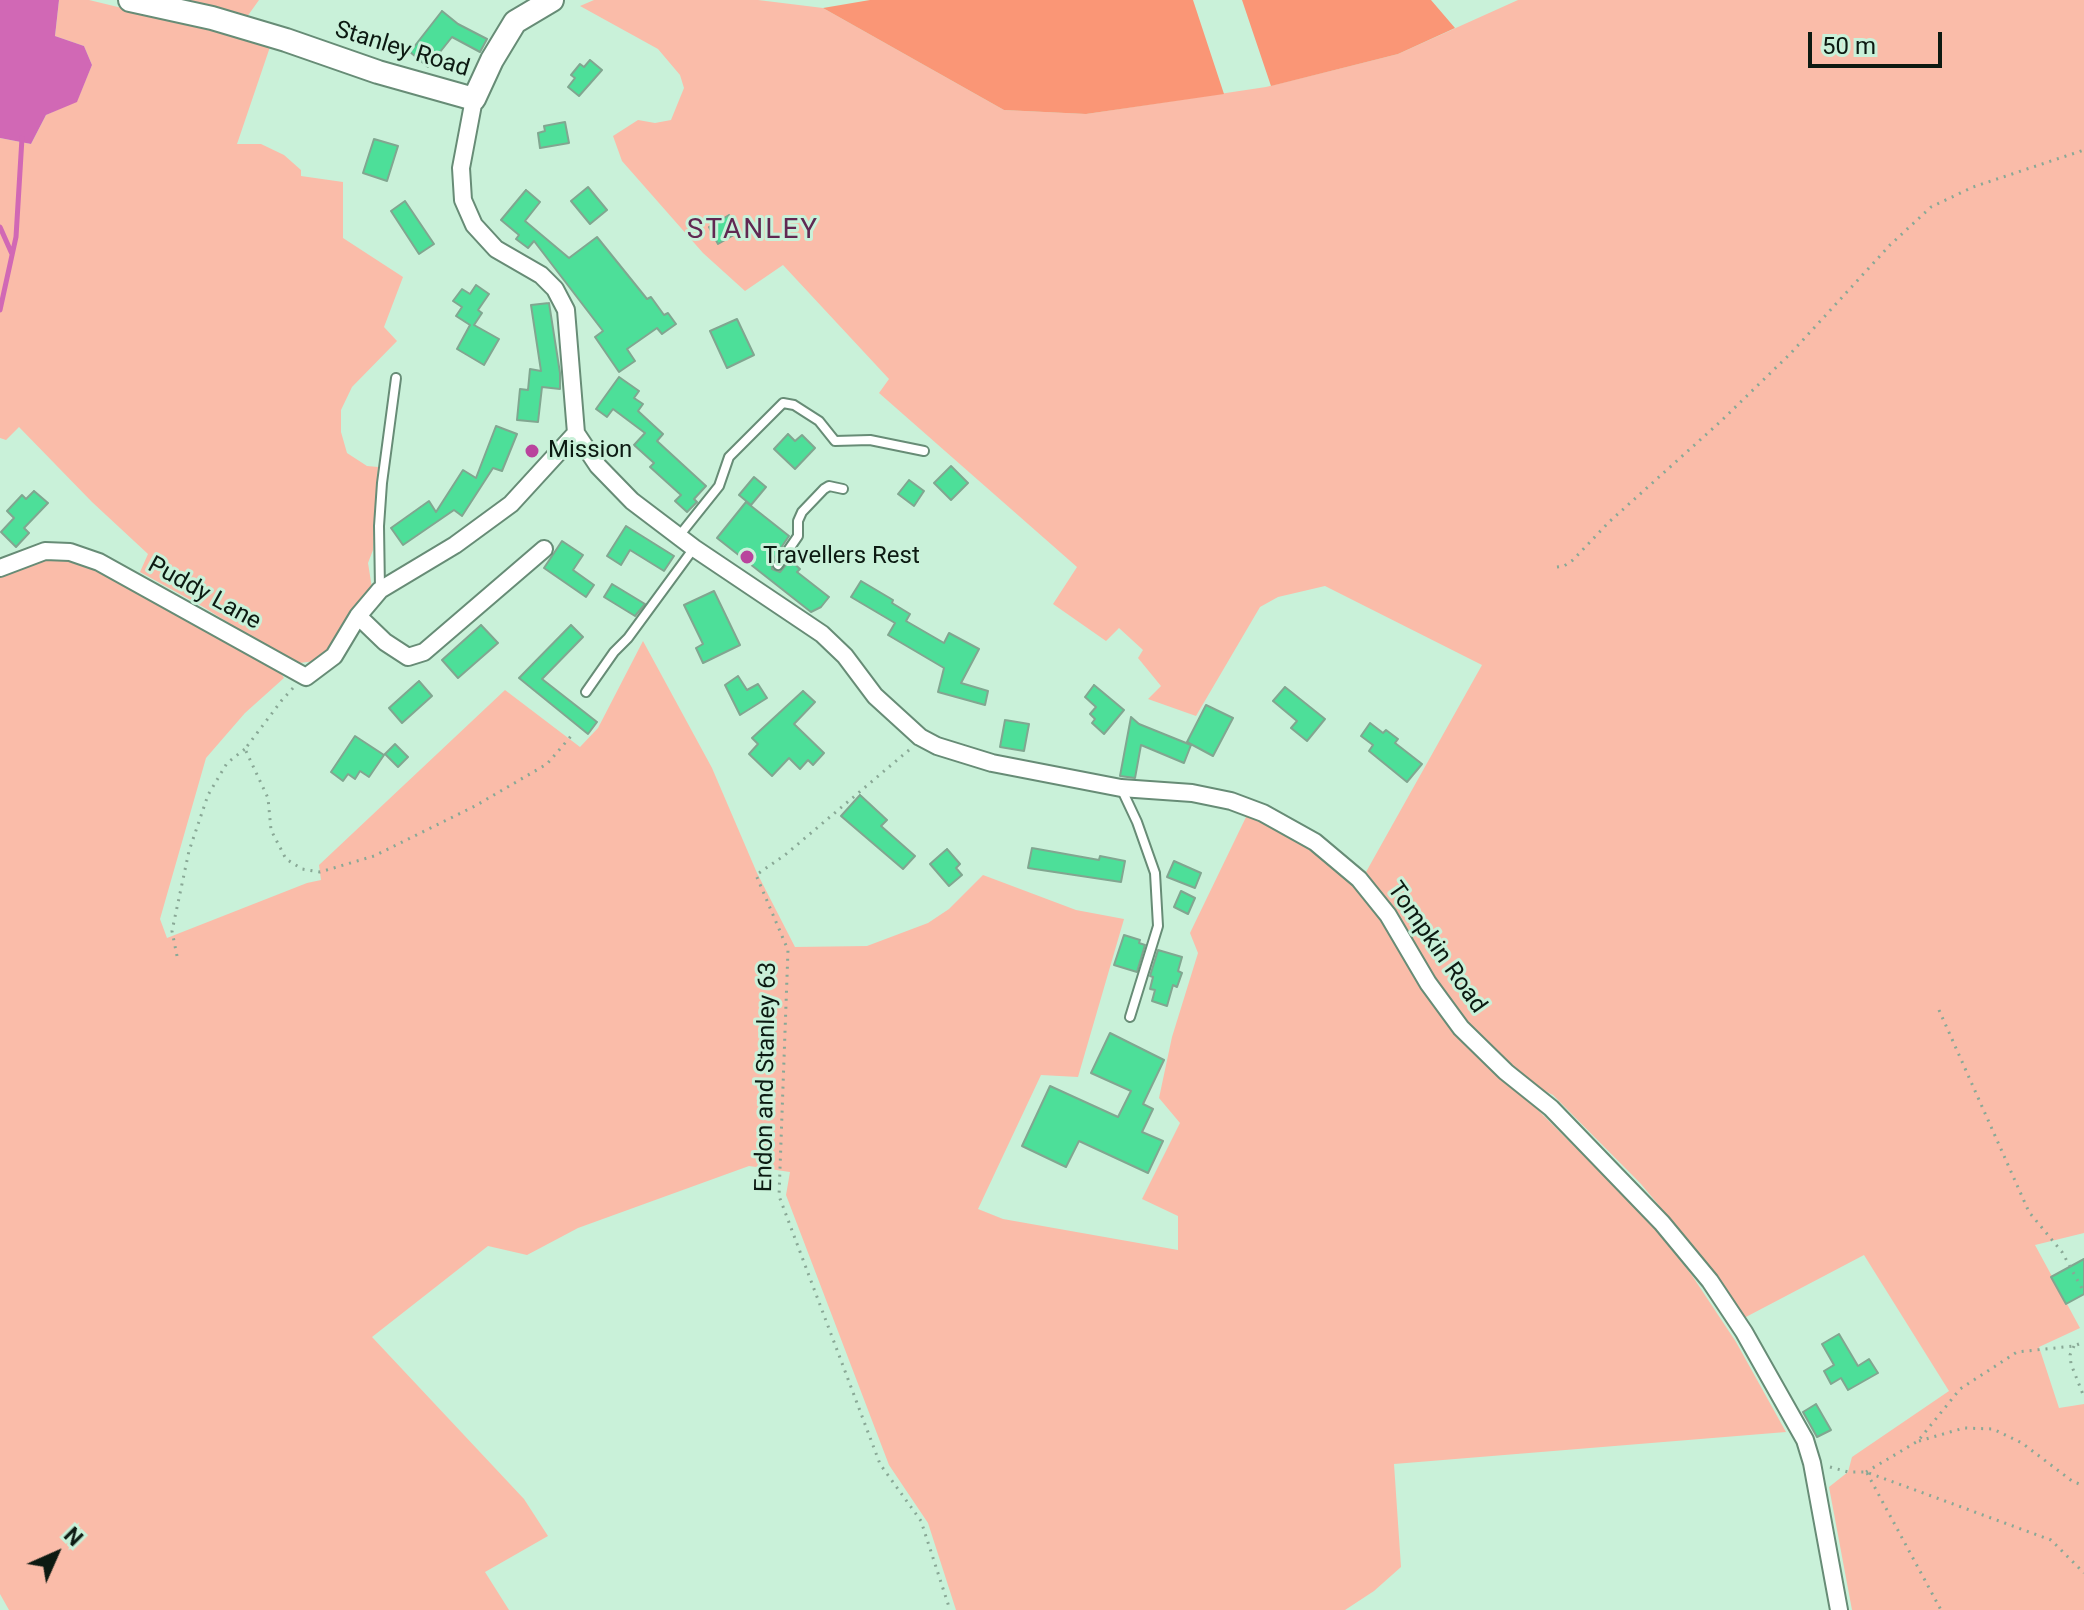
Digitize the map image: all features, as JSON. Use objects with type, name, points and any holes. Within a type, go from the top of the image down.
[{"type":"street","name":"Stanley Road","points":[[130,0],[212,18],[378,72],[474,99]]},
{"type":"street","points":[[306,677],[334,656],[358,616],[380,590],[455,545],[511,504],[576,433],[566,310],[555,289],[541,275],[496,249],[474,225],[463,200],[461,168],[474,99],[492,60],[515,22],[552,0]]},
{"type":"street","name":"Tompkin Road","points":[[576,433],[598,466],[632,501],[694,548],[764,585],[845,656],[875,696],[920,737],[937,746],[992,763],[1121,788],[1192,793],[1231,801],[1263,813],[1315,842],[1359,879],[1388,915],[1428,983],[1461,1028],[1506,1072],[1551,1108],[1662,1223],[1710,1281],[1744,1332],[1797,1426],[1812,1463],[1839,1610]]},
{"type":"street","points":[[358,616],[385,642],[408,657],[424,652],[544,549]]},
{"type":"street","name":"Puddy Lane","points":[[0,568],[45,551],[70,552],[99,562],[306,677]]},
{"type":"lane","points":[[380,590],[382,483],[396,378]]},
{"type":"lane","points":[[679,537],[719,486],[729,457],[783,403],[794,405],[819,421],[835,441],[870,440],[924,451]]},
{"type":"lane","points":[[778,565],[798,536],[798,521],[802,512],[829,486],[843,489]]},
{"type":"lane","points":[[586,692],[694,548]]},
{"type":"lane","points":[[1121,788],[1155,873],[1158,926],[1130,1017]]},
{"type":"path","points":[[1557,567],[1573,560],[1609,522],[1730,412],[1791,353],[1890,245],[1931,207],[1973,187],[2084,150]]},
{"type":"path","points":[[177,956],[172,931],[189,851],[208,795],[227,763],[245,749],[282,700],[306,677]]},
{"type":"path","points":[[245,749],[268,798],[271,830],[286,859],[302,869],[320,872],[374,856],[475,806],[547,764],[572,735]]},
{"type":"path","name":"Endon and Stanley 63","points":[[920,737],[907,752],[785,855],[756,875],[788,950],[779,1196],[880,1464],[921,1521],[950,1610]]},
{"type":"path","points":[[1939,1010],[2029,1212],[2062,1252],[2084,1292]]},
{"type":"path","points":[[1918,1441],[1960,1389],[2017,1352],[2074,1346],[2084,1342]]},
{"type":"path","points":[[2074,1346],[2070,1355],[2071,1364],[2084,1397]]},
{"type":"path","points":[[1866,1472],[1918,1441],[1964,1428],[1993,1429],[2022,1443],[2072,1481],[2084,1486]]},
{"type":"path","points":[[1812,1463],[1848,1472],[1866,1472],[2051,1540],[2084,1573]]},
{"type":"path","points":[[1866,1472],[1941,1610]]},
{"type":"shaded area","points":[[0,0],[59,0],[55,36],[84,46],[92,65],[77,102],[46,115],[31,144],[0,138]]},
{"type":"shaded area","points":[[59,0],[89,0],[271,44],[237,144],[261,144],[284,155],[301,170],[301,176],[343,182],[343,238],[403,277],[384,327],[397,341],[352,387],[341,410],[341,432],[347,453],[367,466],[378,467],[373,550],[368,563],[372,588],[326,653],[315,661],[299,663],[273,651],[140,572],[148,554],[19,427],[6,440],[0,438],[0,138],[31,144],[46,115],[77,101],[92,65],[84,46],[55,36]]},
{"type":"shaded area","points":[[165,0],[259,0],[244,21]]},
{"type":"shaded area","points":[[594,0],[758,0],[823,8],[1004,110],[1086,114],[1266,87],[1398,54],[1518,0],[2084,0],[2084,1233],[2035,1245],[2080,1328],[2039,1347],[2059,1408],[2084,1404],[2084,1610],[1852,1610],[1829,1487],[1848,1472],[1852,1457],[1949,1391],[1864,1255],[1744,1318],[1692,1245],[1641,1184],[1553,1095],[1535,1086],[1467,1022],[1429,972],[1392,907],[1366,872],[1482,665],[1325,586],[1278,597],[1260,607],[1196,716],[1148,699],[1161,686],[1138,658],[1143,650],[1119,628],[1106,641],[1053,604],[1077,567],[879,393],[889,379],[783,265],[745,291],[703,253],[622,161],[613,136],[638,120],[655,123],[671,120],[684,88],[680,75],[658,49],[580,6]]},
{"type":"shaded area","points":[[870,0],[1193,0],[1224,94],[1086,114],[1004,110],[823,8]]},
{"type":"shaded area","points":[[1242,0],[1431,0],[1455,28],[1398,54],[1271,86]]},
{"type":"shaded area","points":[[48,556],[75,560],[106,570],[276,666],[284,678],[245,713],[206,758],[160,919],[167,938],[321,880],[319,865],[505,690],[580,747],[598,728],[643,641],[712,768],[757,873],[795,947],[867,946],[928,923],[949,909],[983,875],[1076,910],[1124,919],[1078,1077],[1041,1075],[978,1209],[1003,1219],[1178,1250],[1178,1216],[1142,1199],[1180,1123],[1159,1098],[1172,1037],[1198,953],[1190,933],[1247,815],[1303,841],[1342,873],[1386,923],[1423,989],[1461,1041],[1527,1099],[1647,1219],[1691,1274],[1736,1342],[1786,1432],[1394,1464],[1401,1567],[1374,1591],[1345,1610],[956,1610],[928,1523],[889,1465],[786,1195],[790,1172],[749,1166],[578,1228],[527,1255],[488,1246],[372,1337],[524,1499],[548,1536],[485,1572],[509,1610],[9,1610],[0,1594],[0,574]]},
{"type":"building","points":[[442,11],[458,24],[487,39],[480,52],[452,37],[428,67],[410,52]]},
{"type":"building","points":[[590,60],[602,70],[579,96],[568,87],[575,78],[571,75],[580,64],[584,67]]},
{"type":"building","points":[[565,122],[569,143],[540,148],[538,133],[545,131],[544,126]]},
{"type":"building","points":[[374,139],[398,146],[387,181],[363,173]]},
{"type":"building","points":[[588,187],[607,210],[590,224],[571,201]]},
{"type":"building","points":[[526,190],[540,202],[525,221],[569,258],[597,237],[647,299],[651,297],[664,315],[668,313],[676,324],[662,334],[657,328],[627,349],[635,361],[619,372],[595,337],[603,331],[534,241],[528,248],[516,239],[519,235],[501,220]]},
{"type":"building","points":[[405,201],[434,244],[419,254],[391,211]]},
{"type":"building","points":[[729,215],[739,232],[718,244],[709,227]]},
{"type":"building","points":[[476,285],[489,294],[478,310],[482,313],[474,325],[499,339],[484,365],[457,349],[470,325],[456,316],[462,307],[453,301],[462,289],[470,294]]},
{"type":"building","points":[[549,303],[560,389],[542,387],[538,422],[517,420],[520,389],[528,390],[530,369],[541,371],[531,305]]},
{"type":"building","points":[[737,319],[754,355],[727,368],[710,331]]},
{"type":"building","points":[[619,377],[639,391],[634,398],[643,404],[638,411],[663,434],[657,441],[706,486],[687,512],[675,501],[681,495],[650,467],[654,463],[634,445],[645,433],[613,409],[607,417],[596,409]]},
{"type":"building","points":[[496,426],[517,434],[502,471],[493,468],[462,516],[454,510],[403,545],[391,528],[429,501],[436,512],[463,470],[476,478]]},
{"type":"building","points":[[788,434],[795,441],[802,435],[815,448],[795,469],[774,449]]},
{"type":"building","points":[[951,466],[968,483],[951,500],[934,483]]},
{"type":"building","points":[[754,477],[766,487],[751,505],[739,495]]},
{"type":"building","points":[[909,480],[924,491],[914,506],[898,494]]},
{"type":"building","points":[[34,491],[48,503],[24,528],[29,533],[16,547],[1,532],[14,518],[7,511],[22,495],[26,499]]},
{"type":"building","points":[[746,502],[789,536],[772,561],[772,569],[780,572],[790,560],[800,569],[797,572],[829,597],[821,607],[811,612],[717,538]]},
{"type":"building","points":[[626,526],[674,556],[664,571],[630,550],[621,565],[607,556]]},
{"type":"building","points":[[562,541],[583,555],[573,570],[594,585],[586,597],[544,568]]},
{"type":"building","points":[[861,581],[910,614],[906,621],[944,643],[949,633],[979,649],[961,683],[988,691],[985,705],[938,692],[944,668],[888,635],[895,623],[851,597]]},
{"type":"building","points":[[612,584],[645,604],[635,616],[604,597]]},
{"type":"building","points":[[714,591],[740,645],[703,663],[696,648],[703,644],[684,605]]},
{"type":"building","points":[[481,625],[498,643],[458,678],[442,660]]},
{"type":"building","points":[[571,625],[583,637],[542,679],[597,722],[588,734],[519,678]]},
{"type":"building","points":[[738,676],[747,690],[758,684],[767,698],[740,715],[725,685]]},
{"type":"building","points":[[419,681],[432,696],[402,723],[389,708]]},
{"type":"building","points":[[1094,685],[1124,710],[1104,734],[1092,723],[1095,719],[1090,714],[1096,707],[1085,697]]},
{"type":"building","points":[[1285,687],[1325,719],[1307,741],[1291,728],[1297,721],[1273,701]]},
{"type":"building","points":[[803,691],[815,702],[794,724],[824,753],[813,765],[808,760],[800,769],[789,758],[772,776],[749,754],[758,744],[752,738]]},
{"type":"building","points":[[1206,705],[1233,718],[1213,756],[1187,742]]},
{"type":"building","points":[[1131,717],[1139,724],[1191,745],[1184,763],[1141,745],[1135,778],[1120,776]]},
{"type":"building","points":[[1005,720],[1029,724],[1024,751],[1000,747]]},
{"type":"building","points":[[1370,723],[1398,739],[1395,743],[1422,764],[1407,782],[1369,751],[1373,745],[1361,736]]},
{"type":"building","points":[[355,736],[384,755],[369,777],[360,771],[355,779],[348,774],[343,781],[331,772]]},
{"type":"building","points":[[395,744],[408,757],[398,767],[385,754]]},
{"type":"building","points":[[860,795],[887,820],[881,826],[915,856],[903,869],[841,816]]},
{"type":"building","points":[[1032,848],[1099,860],[1100,856],[1125,861],[1121,882],[1028,868]]},
{"type":"building","points":[[947,849],[960,864],[956,868],[962,875],[949,886],[930,864]]},
{"type":"building","points":[[1174,861],[1201,873],[1195,888],[1167,877]]},
{"type":"building","points":[[1181,891],[1195,898],[1188,914],[1174,907]]},
{"type":"building","points":[[1124,935],[1145,945],[1137,972],[1114,965]]},
{"type":"building","points":[[1158,950],[1182,957],[1178,971],[1182,973],[1177,987],[1173,985],[1167,1006],[1152,1001],[1155,990],[1150,989],[1153,977],[1150,976]]},
{"type":"building","points":[[1110,1033],[1164,1060],[1143,1104],[1153,1109],[1142,1132],[1163,1141],[1148,1173],[1079,1141],[1066,1167],[1022,1146],[1050,1086],[1118,1117],[1131,1091],[1091,1073]]},
{"type":"building","points":[[2084,1259],[2084,1294],[2066,1304],[2051,1277]]},
{"type":"building","points":[[1839,1334],[1858,1366],[1869,1359],[1878,1373],[1848,1390],[1841,1378],[1831,1384],[1824,1371],[1834,1365],[1822,1344]]},
{"type":"building","points":[[1816,1404],[1831,1430],[1817,1437],[1803,1412]]},
{"type":"waterway","points":[[0,310],[16,237],[22,138]]},
{"type":"waterway","points":[[0,227],[12,254]]},
{"type":"place","name":"Mission","points":[[532,451]]},
{"type":"place","name":"Travellers Rest","points":[[747,557]]},
{"type":"district","name":"STANLEY","points":[[753,231]]}]
